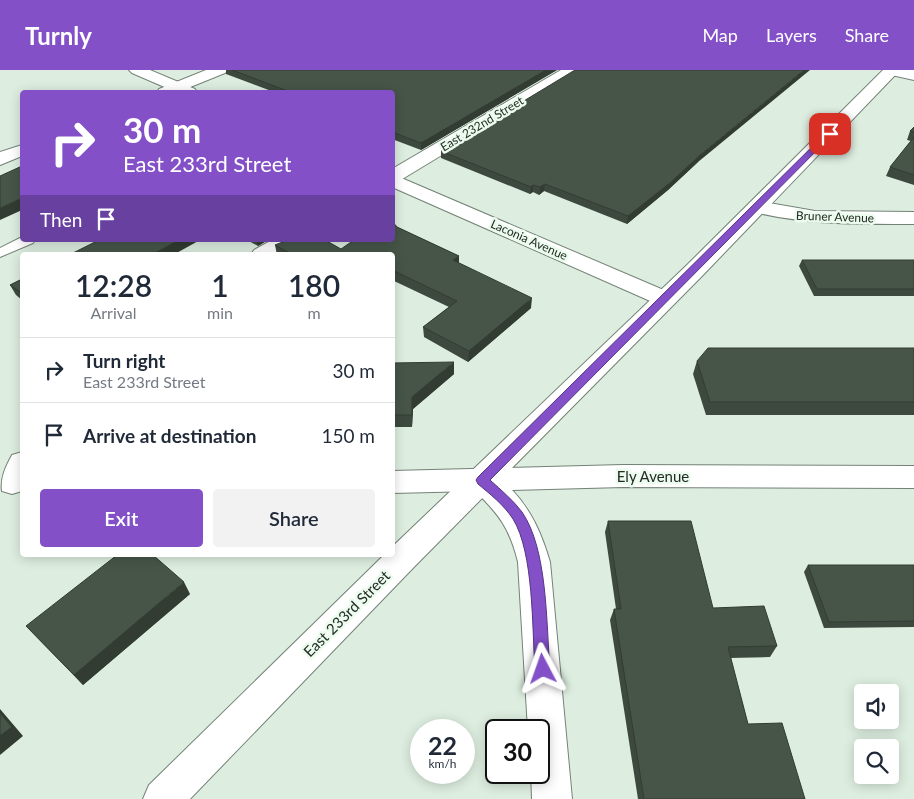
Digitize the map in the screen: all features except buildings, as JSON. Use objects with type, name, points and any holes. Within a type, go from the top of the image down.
[{"type":"street","points":[[137,70],[175,90]]},
{"type":"street","points":[[179,90],[220,70]]},
{"type":"street","name":"East 232nd Street","points":[[395,177],[572,70]]},
{"type":"street","points":[[892,70],[914,75]]},
{"type":"street","name":"East 233rd Street","points":[[162,799],[757,207],[892,70]]},
{"type":"street","points":[[0,159],[20,151]]},
{"type":"street","name":"Laconia Avenue","points":[[395,180],[665,298]]},
{"type":"street","name":"Bruner Avenue","points":[[757,207],[782,214],[809,217],[914,218]]},
{"type":"street","points":[[267,252],[284,242]]},
{"type":"street","name":"Ely Avenue","points":[[395,482],[623,476],[914,477]]},
{"type":"street","points":[[482,480],[518,516],[530,544],[534,562],[552,799]]},
{"type":"lane","points":[[0,253],[24,242]]},
{"type":"route","points":[[543,669],[534,562],[530,544],[518,516],[482,480],[830,134]]}]
